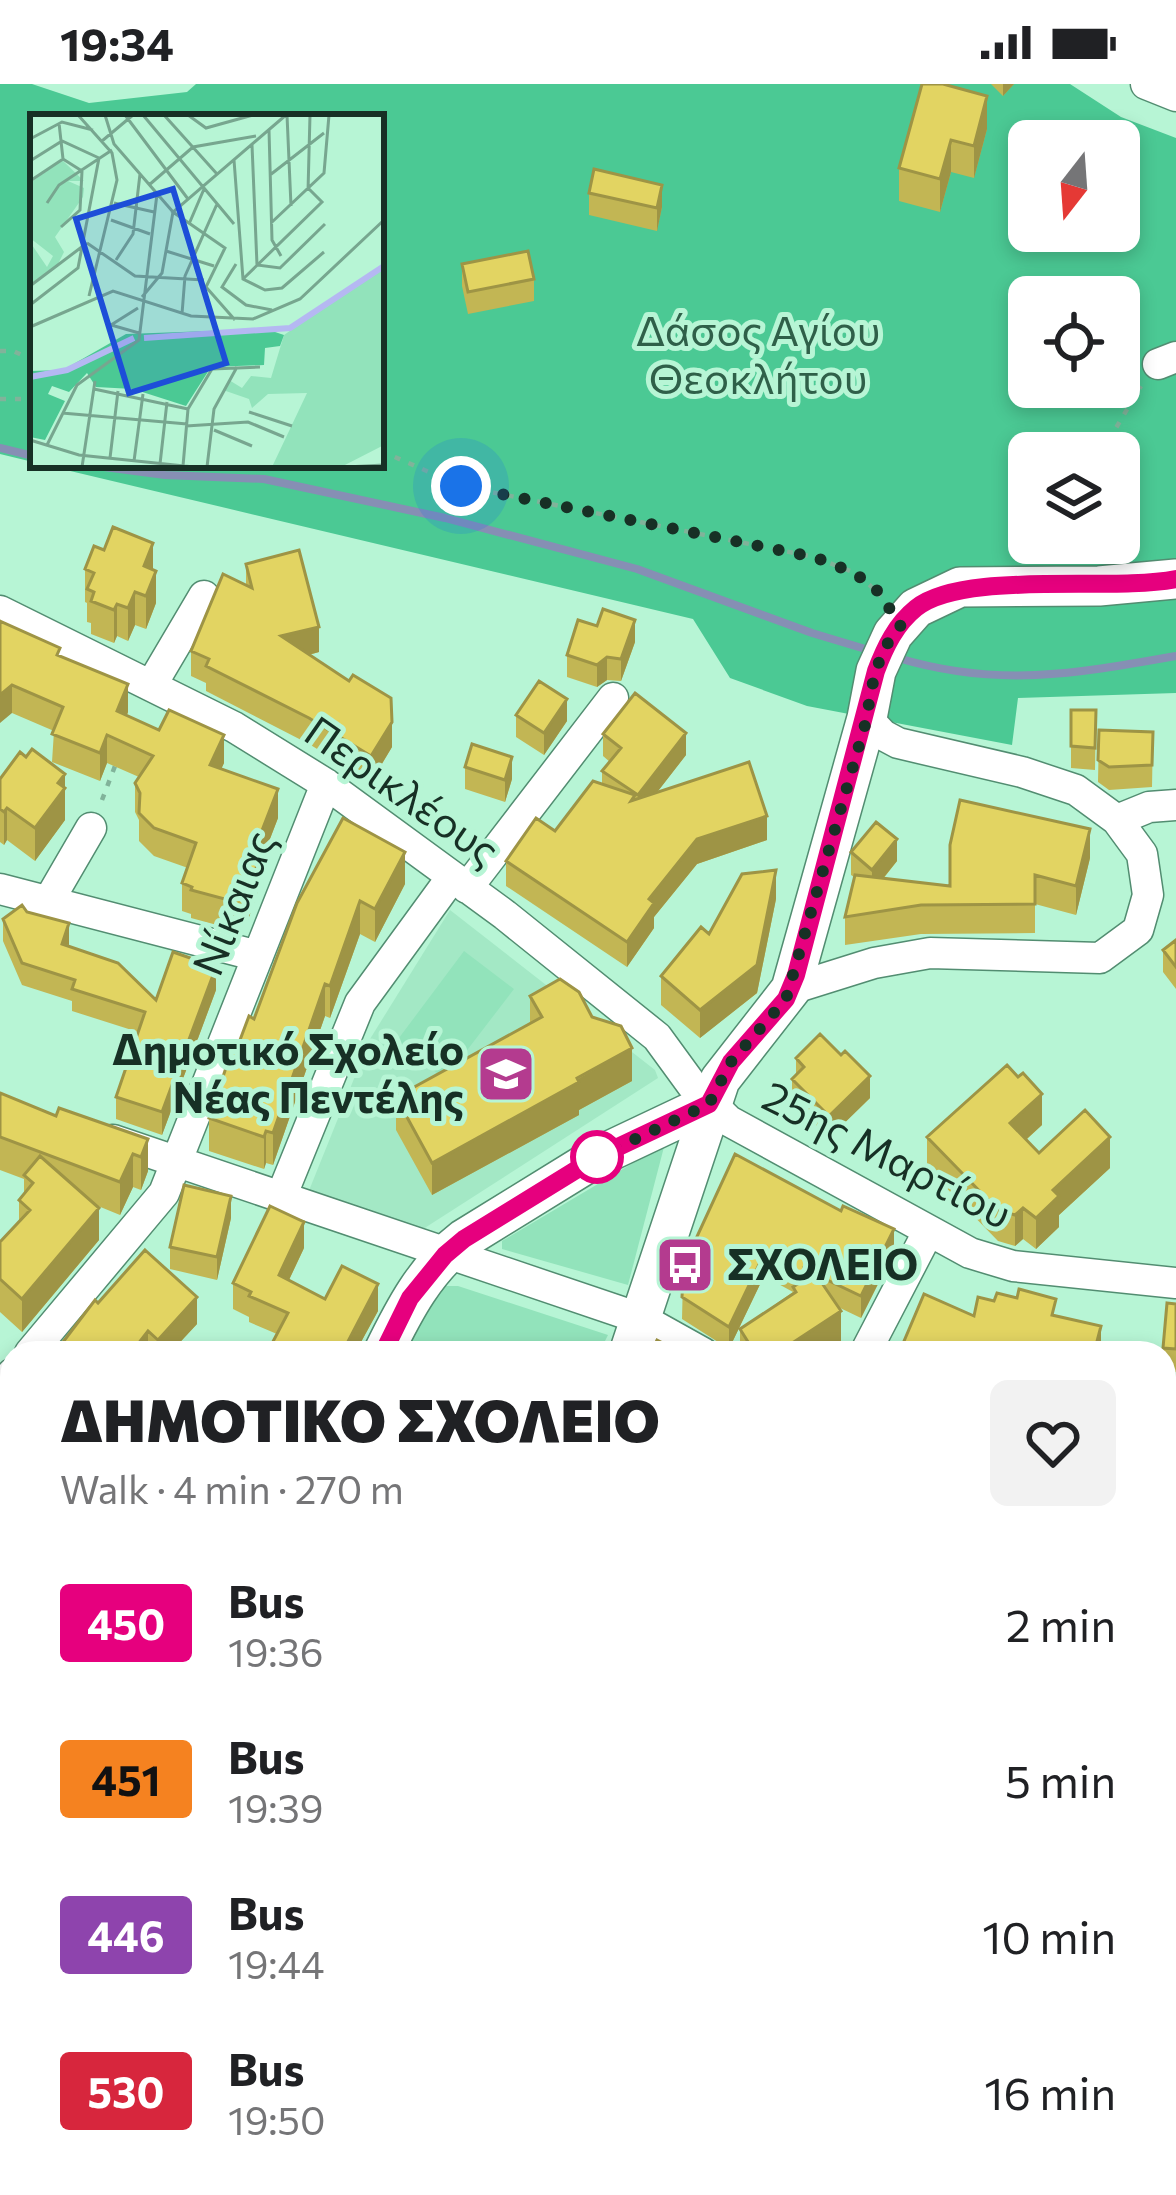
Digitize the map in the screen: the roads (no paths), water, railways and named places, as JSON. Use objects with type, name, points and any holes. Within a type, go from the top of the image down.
[{"type":"main road","points":[[635,1336],[709,1104],[731,1062],[791,989],[876,671],[897,629],[916,608],[960,587],[1099,586],[1176,579]]},
{"type":"main road","points":[[389,1341],[410,1298],[445,1255],[597,1157],[709,1104]]},
{"type":"street","points":[[1146,84],[1176,97]]},
{"type":"street","points":[[152,684],[204,596]]},
{"type":"street","name":"Περικλέους","points":[[0,610],[234,727],[326,784],[657,1037],[709,1104]]},
{"type":"street","points":[[281,1197],[359,1003],[613,698]]},
{"type":"street","points":[[791,989],[874,963],[930,953],[1100,958],[1138,931],[1148,896],[1142,854],[1117,820],[1076,790],[1022,772],[898,743],[867,718]]},
{"type":"street","name":"Νίκαιας","points":[[40,1341],[164,1193],[326,784]]},
{"type":"street","points":[[1117,820],[1149,807],[1176,806]]},
{"type":"street","points":[[48,902],[92,828]]},
{"type":"street","points":[[0,889],[258,956]]},
{"type":"street","name":"25ης Μαρτίου","points":[[709,1104],[729,1120],[970,1253],[1012,1267],[1176,1283]]},
{"type":"street","points":[[88,1131],[445,1255],[635,1336]]},
{"type":"street","points":[[871,1341],[928,1232]]},
{"type":"waterway","points":[[0,448],[30,455]]},
{"type":"waterway","points":[[112,468],[264,479],[445,518],[637,569],[872,651]]},
{"type":"waterway","points":[[898,658],[969,673],[1037,675],[1176,656]]},
{"type":"place","name":"Δημοτικό Σχολείο Νέας Πεντέλης","points":[[506,1074]]},
{"type":"place","name":"ΣΧΟΛΕΙΟ","points":[[685,1265]]},
{"type":"park label","name":"Δάσος Αγίου Θεοκλήτου","points":[[758,355]]}]
